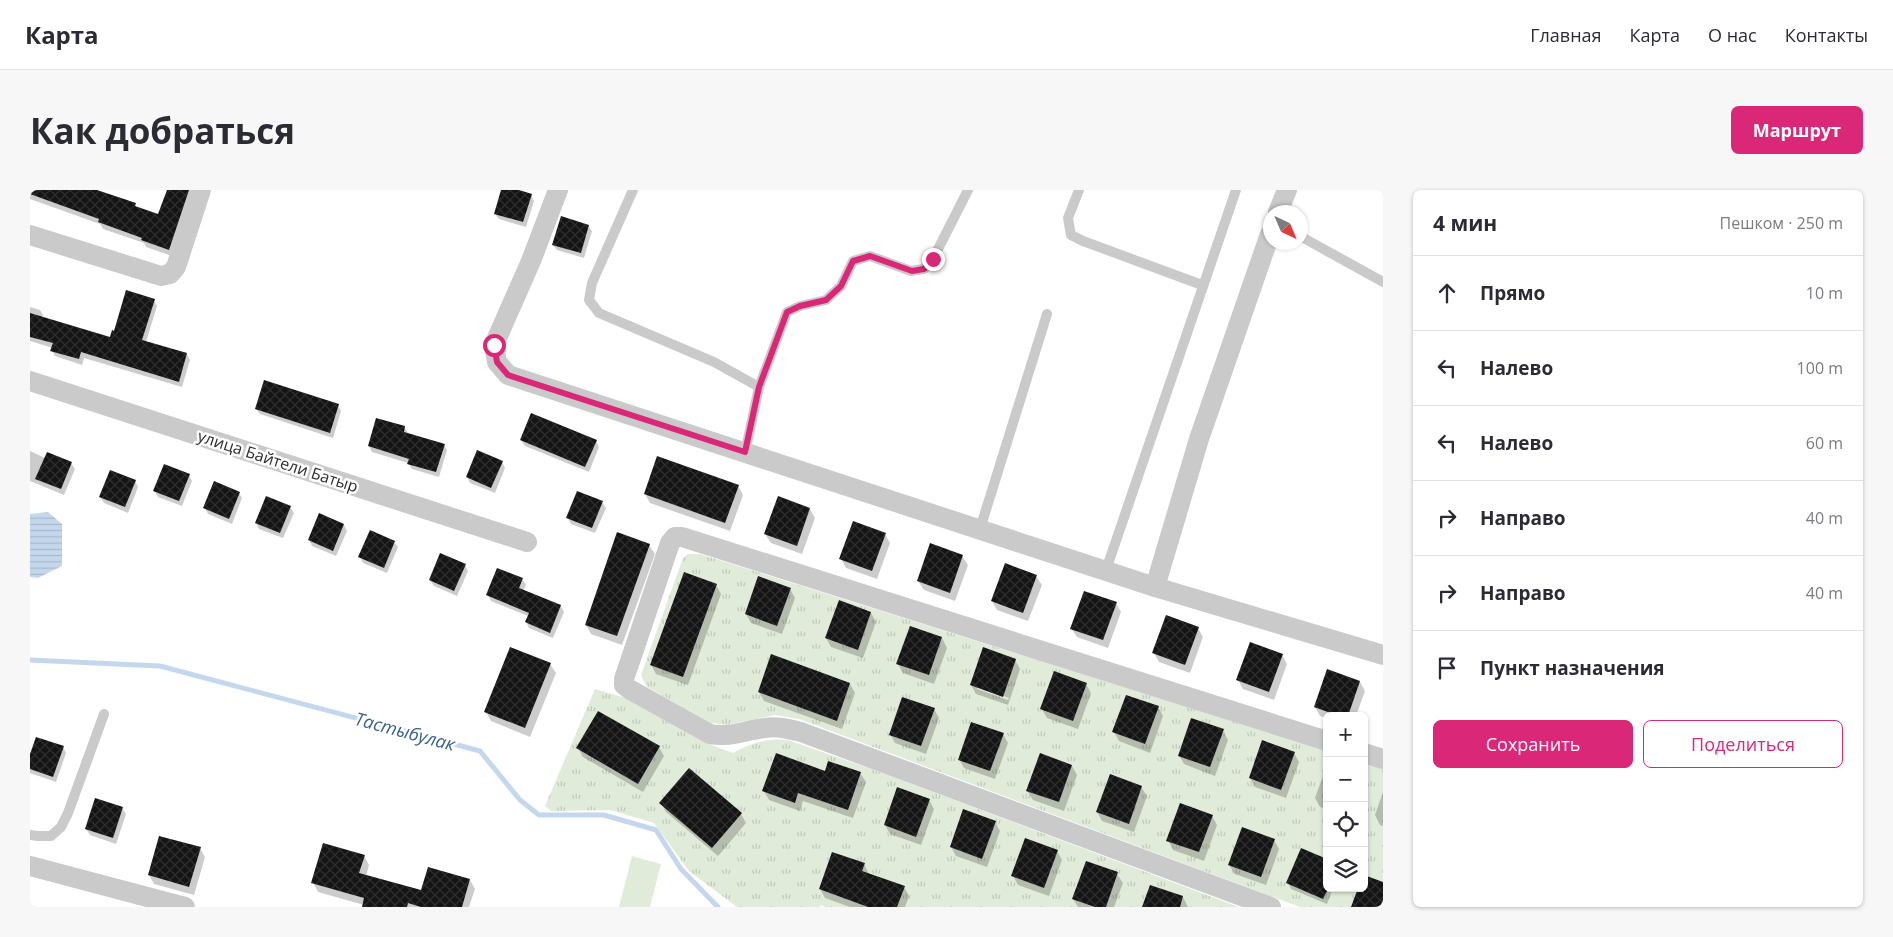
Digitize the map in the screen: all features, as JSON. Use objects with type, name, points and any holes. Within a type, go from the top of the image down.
[{"type":"street","points":[[30,234],[162,276],[170,274],[176,267],[201,190]]},
{"type":"street","points":[[558,190],[531,262],[494,345],[497,362],[508,375],[1155,587],[1383,655]]},
{"type":"street","points":[[1281,205],[1287,190]]},
{"type":"street","points":[[1155,587],[1199,439],[1264,250]]},
{"type":"street","name":"улица Байтели Батыр","points":[[30,381],[527,542]]},
{"type":"street","points":[[1271,907],[784,727],[765,728],[735,735],[720,736],[710,734],[624,685],[627,670],[670,544],[675,537],[682,537],[1323,740]]},
{"type":"street","points":[[1368,754],[1383,758]]},
{"type":"street","points":[[30,866],[185,907]]},
{"type":"lane","points":[[633,190],[592,284],[589,300],[599,314],[714,362],[759,387]]},
{"type":"lane","points":[[745,452],[759,387],[787,312],[800,306],[826,300],[841,286],[853,261],[870,256],[912,271],[924,269],[933,259],[968,190]]},
{"type":"lane","points":[[1079,190],[1068,218],[1071,234],[1083,241],[1202,285]]},
{"type":"lane","points":[[1106,570],[1236,190]]},
{"type":"lane","points":[[1308,240],[1383,282]]},
{"type":"lane","points":[[980,529],[1047,314]]},
{"type":"lane","points":[[30,835],[52,836],[61,827],[68,813],[104,714]]},
{"type":"green space","points":[[688,554],[700,554],[1323,750],[1323,892],[1368,892],[1368,764],[1383,769],[1383,907],[1300,907],[799,719],[775,715],[727,725],[711,723],[647,687],[641,675],[683,558]]},
{"type":"green space","points":[[595,689],[636,701],[714,746],[733,753],[746,746],[760,742],[788,740],[874,770],[1239,907],[825,907],[821,905],[819,907],[737,907],[689,871],[654,823],[610,810],[551,811],[545,806]]},
{"type":"green space","points":[[632,856],[661,864],[650,907],[619,907]]},
{"type":"water","points":[[48,512],[62,524],[62,566],[38,578],[30,577],[30,514]]},
{"type":"building","points":[[30,190],[97,190],[136,203],[135,206],[158,214],[167,190],[189,190],[169,250],[98,222],[99,219],[30,194]]},
{"type":"building","points":[[501,190],[519,190],[532,194],[523,222],[494,214]]},
{"type":"building","points":[[561,216],[589,225],[581,253],[552,245]]},
{"type":"building","points":[[126,290],[155,299],[142,340],[187,353],[179,382],[81,352],[79,359],[50,351],[53,343],[30,337],[30,313],[110,337],[112,330],[114,331]]},
{"type":"building","points":[[264,380],[339,404],[330,433],[255,409]]},
{"type":"building","points":[[531,413],[597,440],[585,467],[520,440]]},
{"type":"building","points":[[376,418],[405,426],[404,432],[445,444],[436,472],[407,464],[409,459],[368,446]]},
{"type":"building","points":[[477,450],[503,461],[491,488],[466,477]]},
{"type":"building","points":[[47,452],[72,462],[61,489],[35,479]]},
{"type":"building","points":[[657,456],[739,485],[725,523],[644,494]]},
{"type":"building","points":[[164,464],[190,474],[179,501],[153,491]]},
{"type":"building","points":[[110,470],[136,480],[125,507],[99,497]]},
{"type":"building","points":[[214,481],[240,492],[229,519],[203,508]]},
{"type":"building","points":[[577,491],[603,501],[592,528],[566,518]]},
{"type":"building","points":[[266,496],[291,506],[280,533],[255,523]]},
{"type":"building","points":[[778,496],[810,508],[797,546],[764,534]]},
{"type":"building","points":[[319,513],[344,524],[333,551],[308,540]]},
{"type":"building","points":[[853,521],[886,533],[872,571],[839,559]]},
{"type":"building","points":[[370,530],[395,541],[384,568],[358,557]]},
{"type":"building","points":[[617,532],[650,544],[617,636],[585,625]]},
{"type":"building","points":[[930,543],[963,555],[950,593],[917,581]]},
{"type":"building","points":[[440,553],[466,564],[454,591],[429,580]]},
{"type":"building","points":[[1005,563],[1037,575],[1023,613],[991,601]]},
{"type":"building","points":[[497,568],[523,578],[519,588],[561,605],[550,633],[525,622],[529,613],[486,595]]},
{"type":"building","points":[[684,572],[717,584],[683,677],[650,665]]},
{"type":"building","points":[[758,576],[791,588],[777,626],[745,614]]},
{"type":"building","points":[[1084,591],[1117,602],[1103,640],[1070,629]]},
{"type":"building","points":[[839,600],[871,612],[858,650],[825,638]]},
{"type":"building","points":[[1166,615],[1199,627],[1185,665],[1152,653]]},
{"type":"building","points":[[910,626],[942,637],[929,675],[896,664]]},
{"type":"building","points":[[1250,642],[1283,654],[1269,692],[1236,680]]},
{"type":"building","points":[[510,647],[551,663],[525,728],[484,712]]},
{"type":"building","points":[[983,647],[1016,659],[1003,697],[970,685]]},
{"type":"building","points":[[771,654],[850,683],[837,721],[758,692]]},
{"type":"building","points":[[1327,669],[1360,681],[1349,712],[1328,712],[1314,707]]},
{"type":"building","points":[[1054,671],[1087,683],[1073,721],[1040,709]]},
{"type":"building","points":[[1126,695],[1159,706],[1145,744],[1112,732]]},
{"type":"building","points":[[902,697],[935,708],[921,746],[889,735]]},
{"type":"building","points":[[598,711],[660,746],[638,784],[576,748]]},
{"type":"building","points":[[1191,718],[1224,729],[1210,767],[1178,756]]},
{"type":"building","points":[[971,722],[1004,733],[990,771],[958,760]]},
{"type":"building","points":[[36,737],[64,746],[53,777],[30,769],[30,754]]},
{"type":"building","points":[[1262,740],[1295,752],[1281,790],[1249,778]]},
{"type":"building","points":[[776,753],[825,771],[828,761],[861,772],[848,810],[798,793],[795,803],[762,791]]},
{"type":"building","points":[[1040,753],[1072,765],[1059,802],[1026,791]]},
{"type":"building","points":[[689,768],[742,813],[712,848],[659,803]]},
{"type":"building","points":[[1110,774],[1142,786],[1129,824],[1096,812]]},
{"type":"building","points":[[897,787],[930,799],[916,837],[884,825]]},
{"type":"building","points":[[95,798],[123,807],[113,838],[85,829]]},
{"type":"building","points":[[1180,803],[1213,815],[1199,852],[1166,841]]},
{"type":"building","points":[[963,809],[996,821],[982,859],[950,847]]},
{"type":"building","points":[[1242,827],[1275,839],[1261,877],[1228,865]]},
{"type":"building","points":[[159,836],[201,847],[189,887],[148,875]]},
{"type":"building","points":[[1025,838],[1058,850],[1044,888],[1011,876]]},
{"type":"building","points":[[323,843],[365,855],[359,873],[421,890],[428,867],[470,879],[462,907],[421,907],[408,903],[407,907],[362,907],[364,898],[311,883]]},
{"type":"building","points":[[1301,848],[1323,857],[1323,892],[1326,892],[1323,899],[1286,883]]},
{"type":"building","points":[[832,852],[865,863],[862,871],[905,886],[897,907],[868,907],[819,889]]},
{"type":"building","points":[[1086,861],[1118,872],[1106,907],[1095,907],[1072,899]]},
{"type":"building","points":[[1368,876],[1383,882],[1383,907],[1351,907],[1357,892],[1368,892]]},
{"type":"building","points":[[1150,885],[1183,896],[1180,907],[1142,907]]},
{"type":"waterway","name":"Тастыбулак","points":[[30,660],[160,666],[480,751],[520,800],[539,815],[604,815],[656,830],[681,869],[718,907]]},
{"type":"route","points":[[494,345],[497,362],[508,375],[745,452],[759,387],[787,312],[800,306],[826,300],[841,286],[853,261],[870,256],[912,271],[924,269],[933,259]]}]
